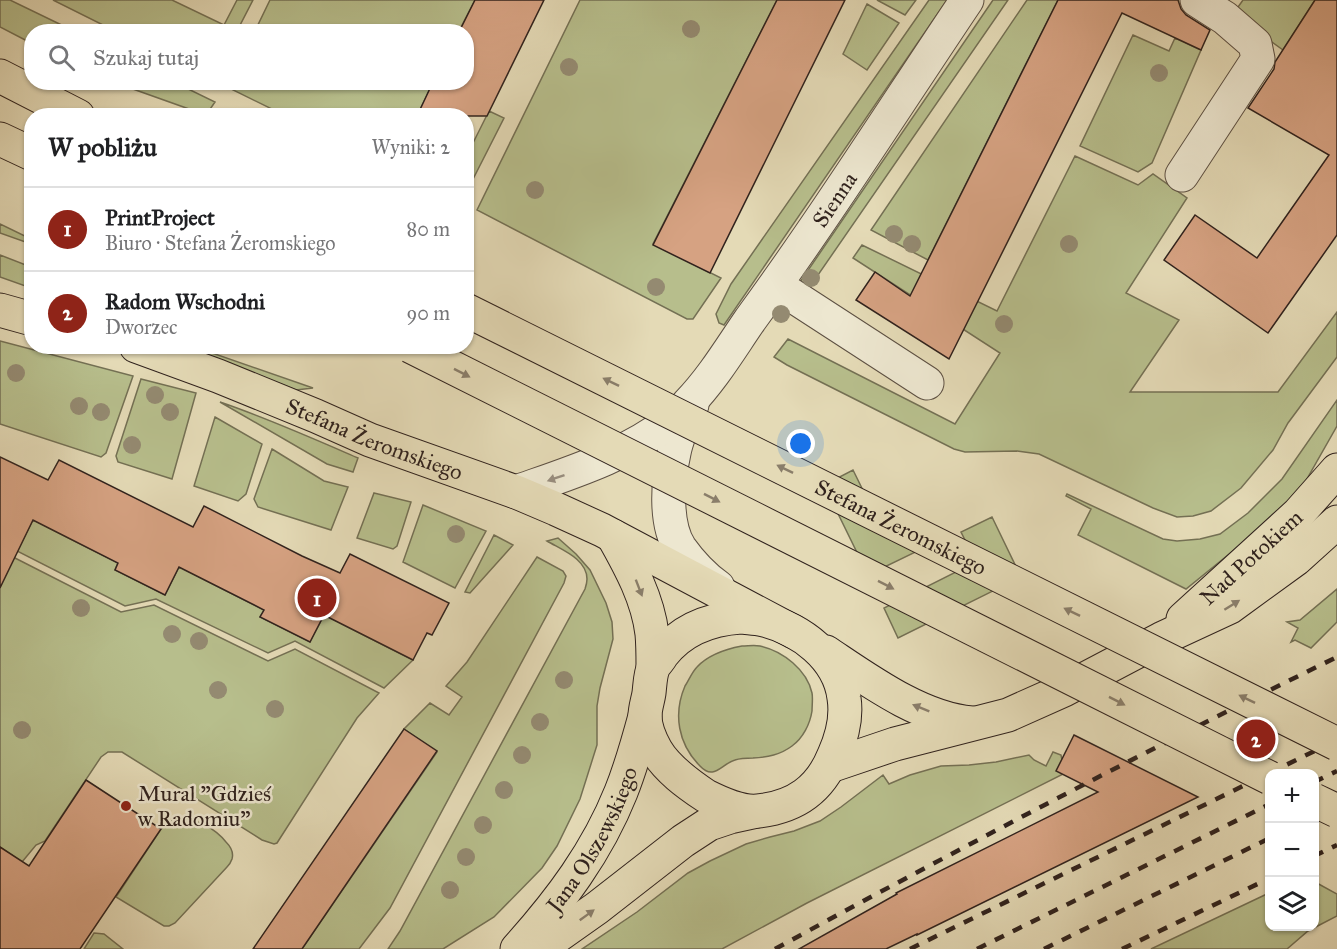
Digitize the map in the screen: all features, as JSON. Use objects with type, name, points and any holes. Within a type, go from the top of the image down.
[{"type":"main road","points":[[0,76],[24,88]]},
{"type":"main road","points":[[27,90],[62,108]]},
{"type":"main road","points":[[0,139],[24,150]]},
{"type":"main road","points":[[0,310],[24,317]]},
{"type":"main road","name":"Stefana Żeromskiego","points":[[474,314],[1337,744]]},
{"type":"main road","name":"Stefana Żeromskiego","points":[[158,354],[228,380],[370,440],[516,492],[613,536],[804,638]]},
{"type":"main road","points":[[426,354],[1265,776]]},
{"type":"main road","name":"Nad Potokiem","points":[[1161,639],[1298,514],[1337,470]]},
{"type":"main road","name":"Nad Potokiem","points":[[830,766],[876,749],[1008,716],[1064,690],[1161,639],[1230,607],[1296,559],[1335,527]]},
{"type":"main road","points":[[613,536],[641,591],[652,634],[653,667],[645,717],[650,736],[667,765],[680,777],[716,801],[755,812],[779,807],[804,796],[830,766],[843,732],[844,698],[834,669],[804,638],[763,619],[722,618],[705,623],[670,645],[653,667]]},
{"type":"main road","name":"Nad Potokiem","points":[[804,638],[898,698],[937,715],[961,722],[978,723]]},
{"type":"main road","name":"Jana Olszewskiego","points":[[517,949],[548,915],[586,861],[621,793],[633,761],[645,717]]},
{"type":"main road","points":[[1319,802],[1337,811]]},
{"type":"main road","name":"Jana Olszewskiego","points":[[539,949],[709,824],[755,812]]},
{"type":"street","name":"Sienna","points":[[516,492],[580,470],[625,450],[674,419],[696,396],[776,285],[967,0]]},
{"type":"street","points":[[1182,175],[1258,59],[1256,44],[1225,18],[1197,0]]},
{"type":"street","points":[[776,285],[927,383]]},
{"type":"street","name":"Sienna","points":[[696,396],[674,451],[669,503],[672,528],[679,546],[694,564],[712,583],[741,604]]},
{"type":"green space","points":[[0,0],[10,0],[60,24],[24,24],[24,39],[0,27]]},
{"type":"green space","points":[[53,0],[172,0],[222,24],[101,24]]},
{"type":"green space","points":[[237,0],[253,0],[241,24],[225,24]]},
{"type":"green space","points":[[270,0],[475,0],[463,24],[258,24]]},
{"type":"green space","points":[[580,0],[777,0],[653,244],[721,278],[693,319],[687,319],[477,210]]},
{"type":"green space","points":[[877,0],[916,0],[905,15]]},
{"type":"green space","points":[[929,0],[947,0],[724,325],[719,323],[716,314],[731,284]]},
{"type":"green space","points":[[993,0],[1008,0],[809,288],[800,282]]},
{"type":"green space","points":[[1027,0],[1058,0],[928,260],[871,230]]},
{"type":"green space","points":[[1243,0],[1315,0],[1283,50],[1233,14]]},
{"type":"green space","points":[[867,4],[899,23],[867,70],[843,54]]},
{"type":"green space","points":[[1133,35],[1169,51],[1175,38],[1201,50],[1152,163],[1138,172],[1080,146]]},
{"type":"green space","points":[[136,90],[190,90],[215,102],[211,108],[186,108]]},
{"type":"green space","points":[[233,90],[430,90],[421,108],[270,108]]},
{"type":"green space","points":[[489,111],[504,118],[474,177],[474,141]]},
{"type":"green space","points":[[1075,156],[1138,185],[1153,174],[1187,198],[1126,293],[1179,320],[1130,392],[1278,392],[1337,312],[1337,357],[1288,423],[1273,450],[1241,488],[1211,511],[1177,517],[1039,454],[1017,451],[965,452],[954,449],[774,357],[788,339],[955,424],[1000,353],[853,258],[862,245],[997,311]]},
{"type":"green space","points":[[0,224],[24,236],[24,242],[0,233]]},
{"type":"green space","points":[[0,255],[24,264],[24,286],[0,277]]},
{"type":"green space","points":[[0,341],[24,347],[24,354],[49,354],[133,376],[106,453],[101,457],[0,424]]},
{"type":"green space","points":[[204,354],[215,354],[313,388],[296,390]]},
{"type":"green space","points":[[141,379],[196,393],[172,479],[118,462],[116,456]]},
{"type":"green space","points":[[1337,400],[1337,426],[1304,484],[1260,529],[1186,589],[1078,535],[1091,509],[1066,496],[1067,494],[1163,539],[1177,541],[1200,539],[1220,534],[1248,513],[1282,479]]},
{"type":"green space","points":[[220,402],[272,421],[358,458],[353,472],[327,464]]},
{"type":"green space","points":[[215,417],[262,444],[246,494],[238,501],[194,486]]},
{"type":"green space","points":[[272,449],[324,481],[348,487],[331,530],[258,507],[254,499]]},
{"type":"green space","points":[[853,470],[883,531],[928,546],[868,575],[824,485]]},
{"type":"green space","points":[[374,493],[411,502],[397,546],[393,549],[357,538]]},
{"type":"green space","points":[[423,505],[486,531],[455,588],[403,562]]},
{"type":"green space","points":[[992,517],[1021,577],[898,638],[884,608],[976,562],[961,532]]},
{"type":"green space","points":[[33,520],[118,563],[115,570],[165,595],[179,567],[264,610],[260,617],[310,642],[324,615],[413,660],[384,688],[295,641],[268,653],[156,599],[125,606],[17,551]]},
{"type":"green space","points":[[494,535],[513,545],[470,593],[465,592]]},
{"type":"green space","points":[[558,538],[590,570],[606,603],[612,622],[613,639],[597,706],[597,745],[580,799],[557,846],[542,868],[494,917],[443,949],[388,949],[400,931],[585,589],[587,579],[583,566],[573,556],[547,541]]},
{"type":"green space","points":[[13,557],[121,612],[154,605],[268,661],[295,649],[379,693],[357,718],[277,843],[262,840],[122,752],[108,752],[101,757],[45,841],[36,845],[22,862],[0,847],[0,561]]},
{"type":"green space","points":[[537,557],[563,571],[566,576],[564,583],[390,908],[359,949],[302,949],[437,752],[404,729],[430,703],[449,715],[462,697],[446,686],[467,662]]},
{"type":"green space","points":[[1337,589],[1337,622],[1311,648],[1295,640],[1291,642],[1298,628],[1287,622],[1300,620]]},
{"type":"green space","points":[[742,646],[758,646],[777,652],[799,669],[812,693],[811,716],[803,735],[787,749],[769,756],[735,760],[714,772],[709,772],[700,766],[682,738],[679,718],[681,697],[695,669],[702,662],[718,653]]},
{"type":"green space","points":[[1053,752],[1061,755],[1062,760],[1077,767],[807,903],[722,949],[582,949],[637,912],[688,873],[746,844],[794,831],[820,821],[883,775],[889,784],[941,766],[996,762],[1029,755],[1046,766]]},
{"type":"green space","points":[[179,818],[193,820],[211,828],[229,845],[232,856],[228,866],[175,923],[164,926],[116,897],[161,829]]},
{"type":"green space","points":[[1319,884],[1337,894],[1337,916],[1319,925]]},
{"type":"green space","points":[[1265,895],[1265,931],[1308,931],[1287,949],[1151,949]]},
{"type":"green space","points":[[94,933],[104,934],[123,949],[84,949]]},
{"type":"building","points":[[475,0],[544,0],[487,116],[474,116],[474,108],[421,108],[429,90],[474,90],[474,24],[463,24]]},
{"type":"building","points":[[777,0],[845,0],[710,273],[653,245]]},
{"type":"building","points":[[1058,0],[1178,0],[1186,15],[1210,30],[1201,50],[1122,13],[949,359],[856,300],[875,272],[910,296]]},
{"type":"building","points":[[1315,0],[1337,0],[1337,235],[1268,333],[1164,260],[1195,215],[1257,258],[1329,155],[1248,108]]},
{"type":"building","points":[[0,457],[48,480],[59,460],[193,527],[204,506],[340,573],[350,554],[449,603],[432,635],[427,633],[413,660],[324,615],[310,642],[260,617],[264,610],[179,567],[165,595],[115,570],[118,563],[33,520],[0,588]]},
{"type":"building","points":[[404,729],[437,751],[302,949],[253,949]]},
{"type":"building","points":[[1074,735],[1198,797],[886,949],[799,949],[896,893],[1098,792],[1056,771]]},
{"type":"building","points":[[86,780],[161,829],[80,949],[0,949],[0,847],[29,866]]},
{"type":"railway","points":[[775,949],[1054,800],[1337,657]]},
{"type":"railway","points":[[910,949],[1337,740]]},
{"type":"railway","points":[[1319,780],[1337,771]]},
{"type":"railway","points":[[1319,814],[1337,805]]},
{"type":"railway","points":[[977,949],[1265,806]]},
{"type":"railway","points":[[1044,949],[1265,840]]},
{"type":"railway","points":[[1319,854],[1337,845]]},
{"type":"railway","points":[[1122,949],[1265,880]]},
{"type":"place","name":"PrintProject","points":[[317,598]]},
{"type":"place","name":"Radom Wschodni","points":[[1256,739]]},
{"type":"place","name":"Mural \"Gdzieś w Radomiu\"","points":[[126,806]]}]
